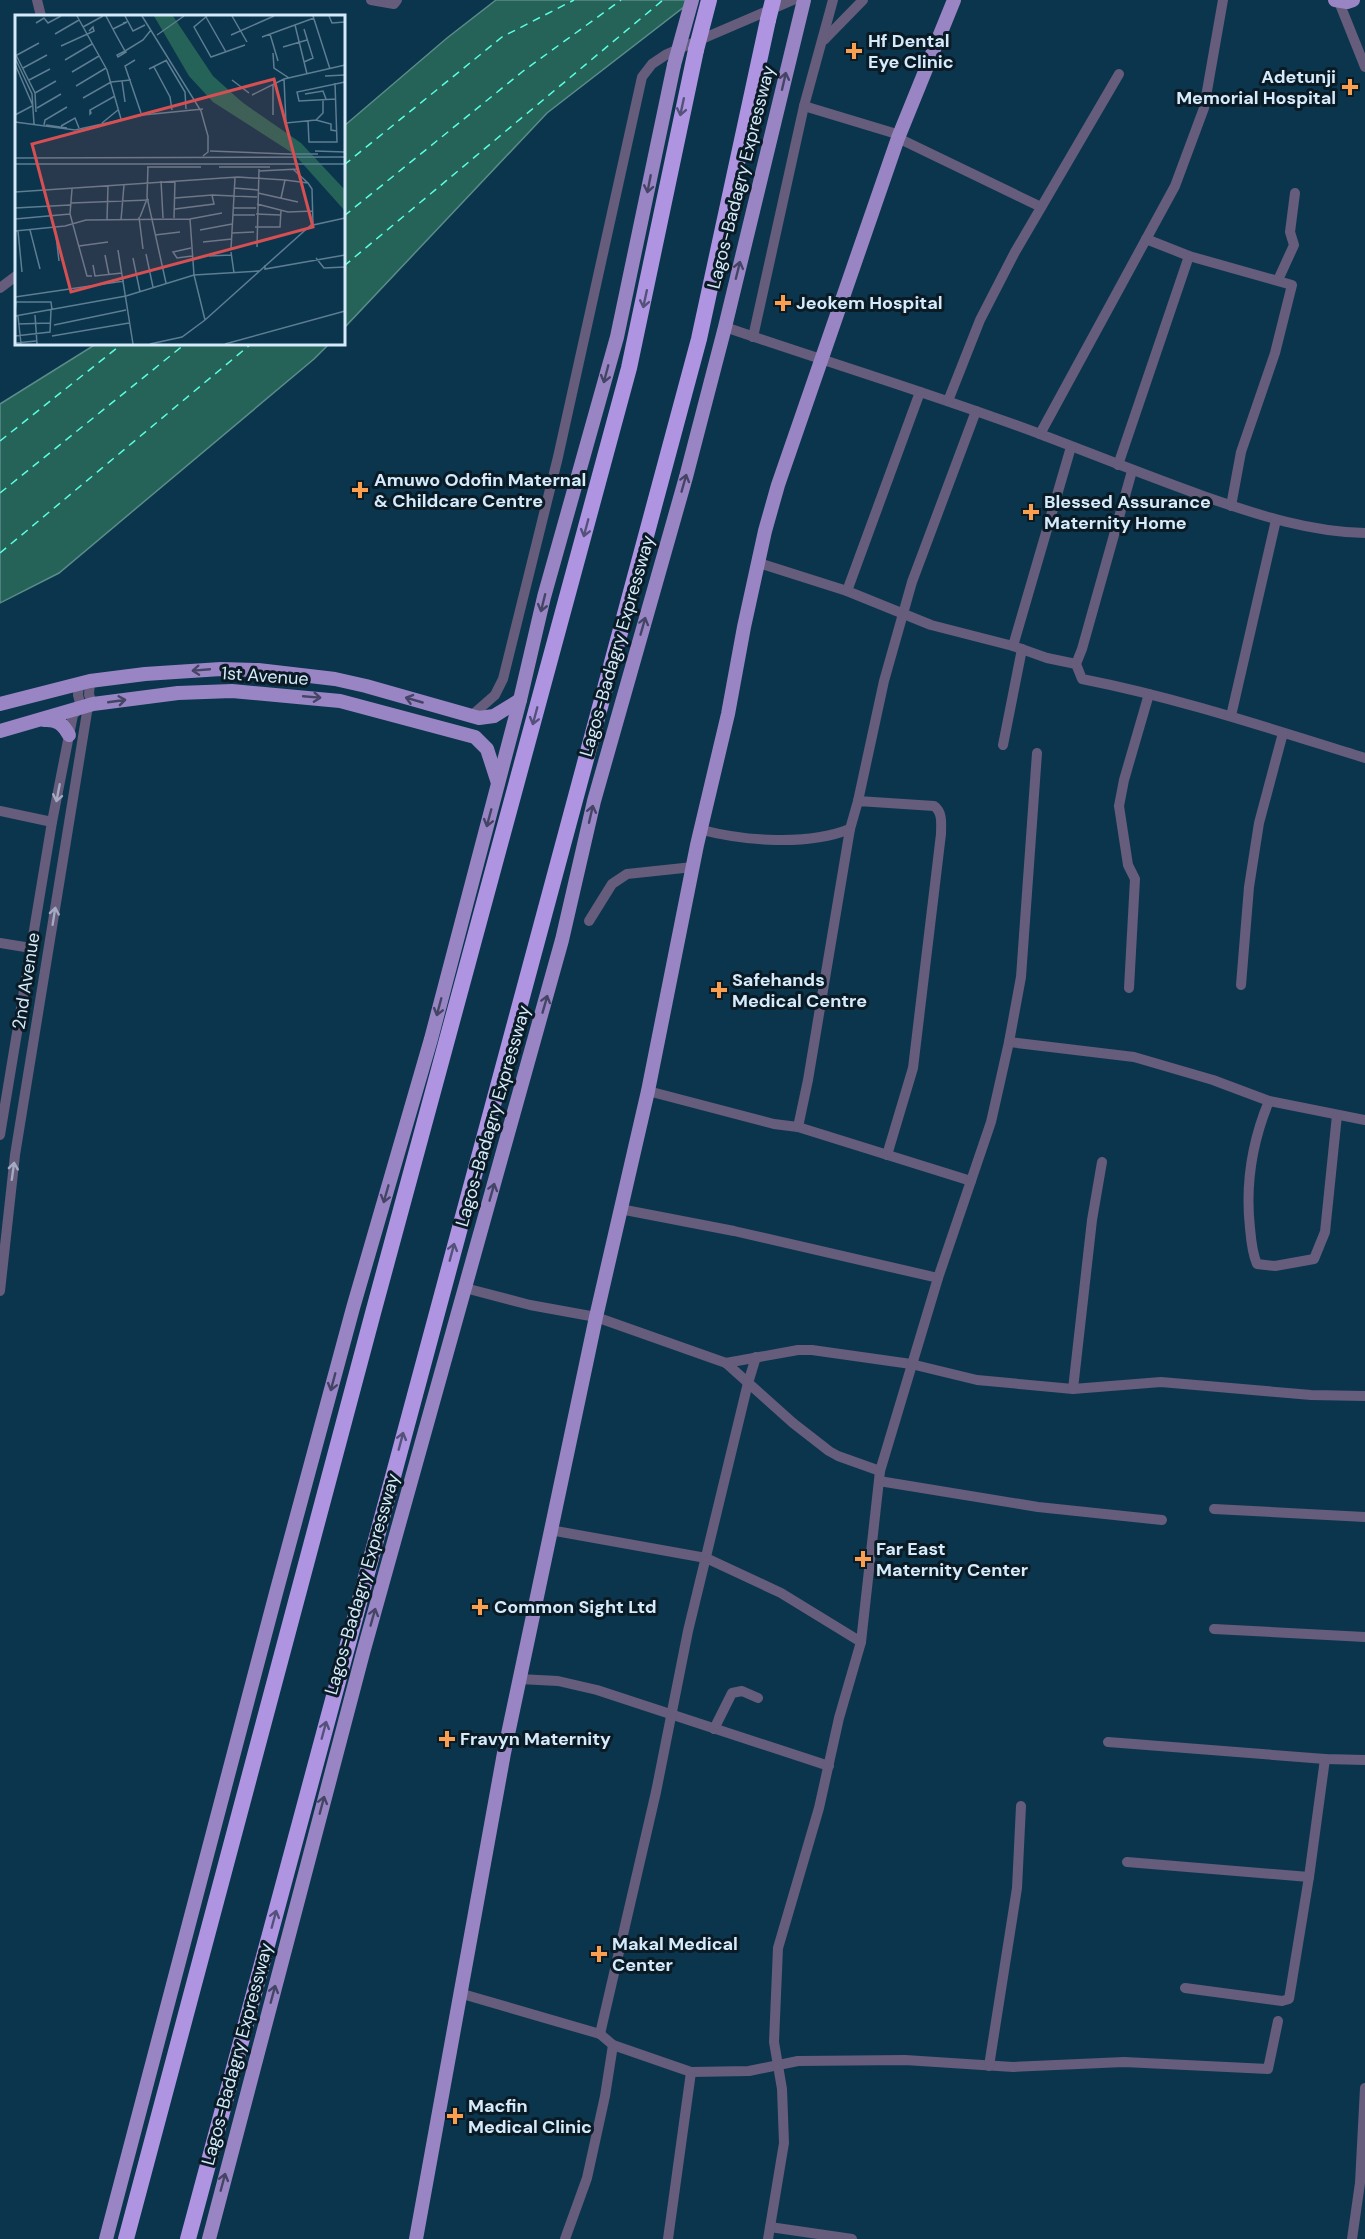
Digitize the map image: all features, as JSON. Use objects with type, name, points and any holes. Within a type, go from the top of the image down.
[{"type":"highway","points":[[126,2239],[373,1313],[629,368],[644,304],[680,116],[709,0]]},
{"type":"highway","name":"Lagos-Badagry Expressway","points":[[188,2239],[699,339],[773,0]]},
{"type":"main road","points":[[106,2239],[288,1547],[353,1308],[431,1039],[520,700],[544,597],[616,337],[674,65],[692,0]]},
{"type":"main road","name":"Lagos-Badagry Expressway","points":[[209,2239],[363,1653],[562,940],[594,801],[686,477],[725,327],[804,0]]},
{"type":"main road","points":[[416,2239],[459,1993],[519,1679],[596,1317],[648,1091],[765,531],[778,485],[899,137],[954,0]]},
{"type":"main road","name":"1st Avenue","points":[[0,704],[84,682],[145,674],[221,669],[258,670],[335,679],[470,717],[494,716],[520,700]]},
{"type":"main road","name":"1st Avenue","points":[[0,731],[87,705],[178,693],[232,691],[340,701],[475,737],[487,749],[498,783]]},
{"type":"main road","points":[[39,720],[52,719],[64,726],[69,735]]},
{"type":"street","points":[[37,0],[41,15]]},
{"type":"street","points":[[371,0],[394,4],[397,0]]},
{"type":"street","points":[[470,717],[495,695],[503,679],[558,457],[642,77],[652,64],[667,54],[793,0]]},
{"type":"street","points":[[753,337],[804,106],[833,0]]},
{"type":"street","points":[[822,42],[863,0]]},
{"type":"street","points":[[1040,434],[1175,186],[1204,108],[1223,0]]},
{"type":"street","points":[[1342,1],[1365,67]]},
{"type":"street","points":[[948,401],[980,320],[1015,252],[1119,74]]},
{"type":"street","points":[[804,106],[899,137],[1041,207]]},
{"type":"street","points":[[1278,280],[1294,245],[1290,232],[1294,193]]},
{"type":"street","points":[[1146,239],[1189,256],[1290,284],[1291,290],[1275,353],[1241,452],[1231,506]]},
{"type":"street","points":[[1118,465],[1189,256]]},
{"type":"street","points":[[0,288],[15,277]]},
{"type":"street","points":[[725,327],[948,401],[1231,506],[1276,520],[1334,532],[1365,533]]},
{"type":"street","points":[[847,591],[920,392]]},
{"type":"street","points":[[798,1127],[816,1035],[850,829],[884,681],[912,582],[975,411]]},
{"type":"street","points":[[1003,745],[1018,648],[1071,447]]},
{"type":"street","points":[[1132,471],[1083,649],[1076,664],[1082,679],[1231,716],[1365,758]]},
{"type":"street","points":[[1231,716],[1276,520]]},
{"type":"street","points":[[759,563],[847,591],[931,625],[1076,664]]},
{"type":"street","name":"2nd Avenue","points":[[0,1292],[15,1155],[88,706],[78,695],[84,682]]},
{"type":"street","points":[[1129,988],[1135,879],[1128,865],[1119,806],[1124,780],[1149,694]]},
{"type":"street","name":"2nd Avenue","points":[[0,1136],[52,822],[73,715],[87,705]]},
{"type":"street","points":[[1241,985],[1249,888],[1258,823],[1284,733]]},
{"type":"street","points":[[768,2239],[784,2143],[779,2063],[774,2042],[778,1948],[819,1808],[839,1718],[861,1642],[880,1476],[911,1364],[991,1122],[1009,1042],[1021,977],[1037,753]]},
{"type":"street","points":[[858,801],[934,806],[938,809],[940,816],[941,834],[913,1068],[887,1155]]},
{"type":"street","points":[[0,812],[52,822]]},
{"type":"street","points":[[702,830],[738,838],[785,840],[837,834],[850,829]]},
{"type":"street","points":[[589,921],[612,884],[627,874],[693,867]]},
{"type":"street","points":[[0,943],[31,948]]},
{"type":"street","points":[[1009,1042],[1134,1057],[1213,1080],[1269,1101],[1365,1120]]},
{"type":"street","points":[[648,1091],[774,1124],[798,1127],[971,1180]]},
{"type":"street","points":[[1269,1101],[1252,1152],[1247,1195],[1253,1256],[1257,1264],[1275,1266],[1314,1259],[1318,1252],[1325,1232],[1337,1114]]},
{"type":"street","points":[[1073,1389],[1092,1220],[1102,1162]]},
{"type":"street","points":[[620,1209],[734,1231],[938,1278]]},
{"type":"street","points":[[465,1288],[530,1305],[596,1317],[726,1363],[793,1423],[829,1451],[880,1476],[1038,1507],[1162,1520]]},
{"type":"street","points":[[726,1363],[798,1350],[812,1350],[911,1364],[977,1380],[1073,1389],[1161,1382],[1311,1395],[1365,1396]]},
{"type":"street","points":[[600,2034],[656,1792],[688,1631],[756,1358]]},
{"type":"street","points":[[1214,1509],[1365,1516]]},
{"type":"street","points":[[550,1530],[706,1558],[781,1593],[861,1642]]},
{"type":"street","points":[[1214,1629],[1365,1637]]},
{"type":"street","points":[[519,1679],[558,1681],[597,1690],[829,1766]]},
{"type":"street","points":[[714,1729],[732,1693],[742,1691],[758,1698]]},
{"type":"street","points":[[1108,1742],[1365,1760]]},
{"type":"street","points":[[1185,1989],[1282,2001],[1289,1999],[1325,1759]]},
{"type":"street","points":[[989,2066],[1017,1888],[1021,1806]]},
{"type":"street","points":[[1127,1862],[1309,1877]]},
{"type":"street","points":[[459,1993],[600,2034],[613,2045],[691,2072],[749,2071],[779,2063],[798,2061],[905,2060],[1013,2067],[1124,2062],[1268,2069],[1278,2021]]},
{"type":"street","points":[[565,2239],[586,2178],[605,2097],[613,2045]]},
{"type":"street","points":[[668,2239],[691,2072]]},
{"type":"street","points":[[1352,2239],[1360,2182],[1365,2088]]},
{"type":"street","points":[[770,2227],[852,2239]]},
{"type":"shaded area","points":[[496,0],[693,0],[547,113],[345,327],[345,125],[447,38]]},
{"type":"shaded area","points":[[94,345],[328,345],[59,573],[0,603],[0,404]]},
{"type":"ferry route","points":[[345,164],[502,37],[574,0]]},
{"type":"ferry route","points":[[345,215],[522,72],[621,0]]},
{"type":"ferry route","points":[[345,265],[663,0]]},
{"type":"ferry route","points":[[0,441],[121,345]]},
{"type":"ferry route","points":[[0,493],[184,345]]},
{"type":"ferry route","points":[[0,553],[250,345]]},
{"type":"place","name":"Hf Dental Eye Clinic","points":[[854,51]]},
{"type":"place","name":"Adetunji Memorial Hospital","points":[[1350,87]]},
{"type":"place","name":"Jeokem Hospital","points":[[783,303]]},
{"type":"place","name":"Amuwo Odofin Maternal & Childcare Centre","points":[[360,490]]},
{"type":"place","name":"Blessed Assurance Maternity Home","points":[[1031,512]]},
{"type":"place","name":"Safehands Medical Centre","points":[[719,990]]},
{"type":"place","name":"Far East Maternity Center","points":[[863,1559]]},
{"type":"place","name":"Common Sight Ltd","points":[[480,1607]]},
{"type":"place","name":"Fravyn Maternity","points":[[447,1739]]},
{"type":"place","name":"Makal Medical Center","points":[[599,1954]]},
{"type":"place","name":"Macfin Medical Clinic","points":[[455,2116]]}]
